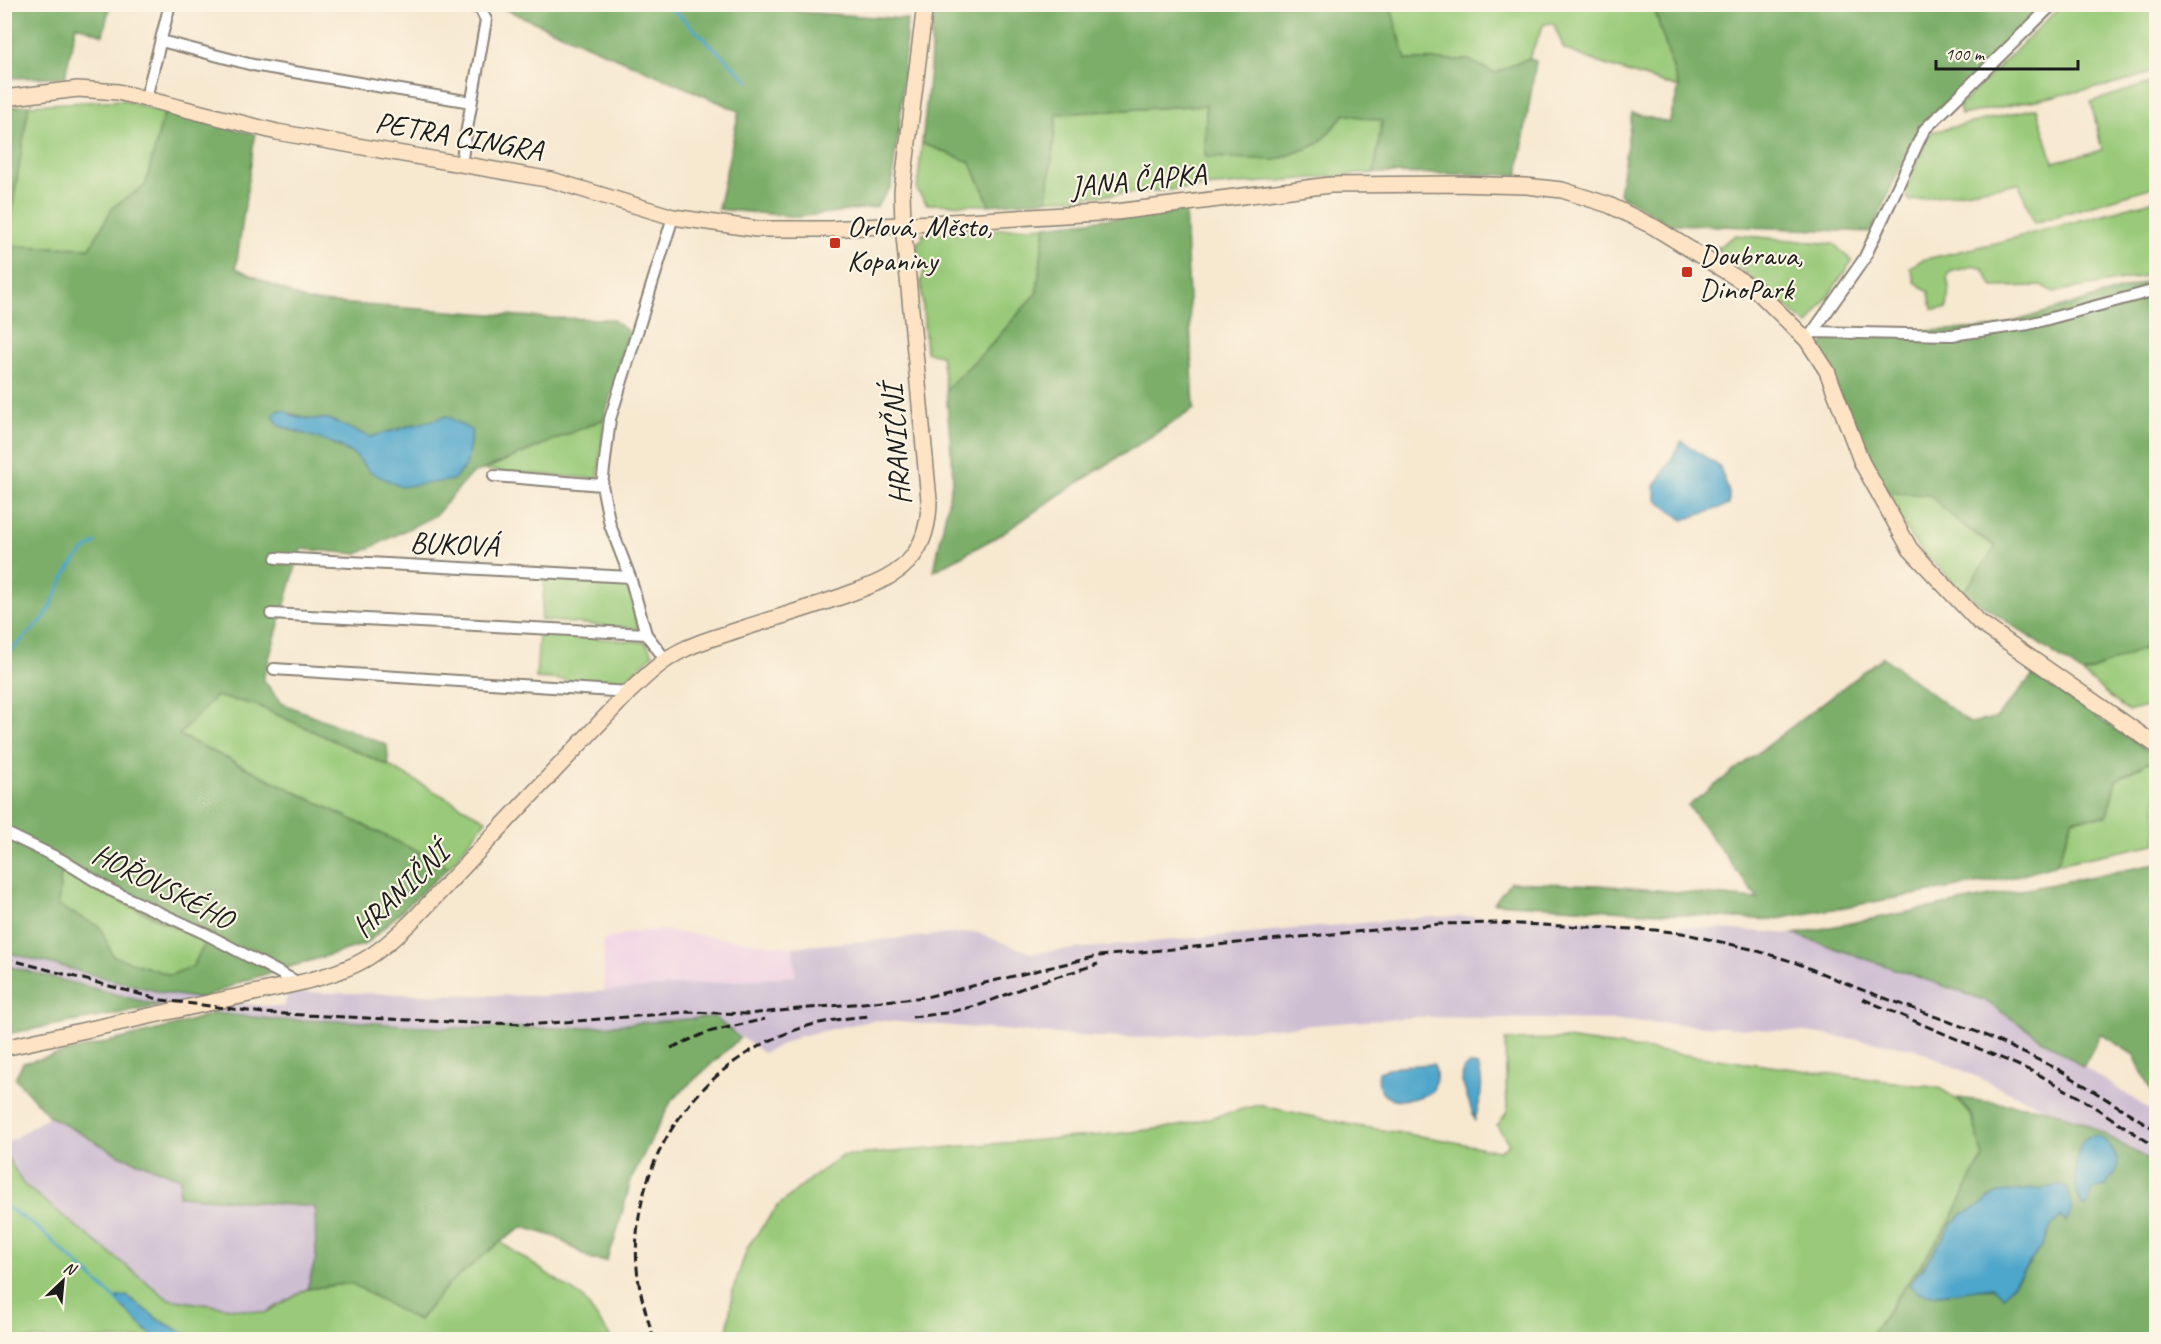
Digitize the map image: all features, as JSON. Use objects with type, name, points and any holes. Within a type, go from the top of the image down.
[{"type":"street","points":[[146,98],[170,4]]},
{"type":"street","points":[[459,4],[480,8],[486,20],[460,163]]},
{"type":"street","name":"HRANIČNÍ","points":[[4,1048],[330,976],[356,966],[395,939],[629,692],[665,659],[712,638],[877,583],[904,566],[919,547],[927,525],[929,500],[903,225],[902,191],[925,4]]},
{"type":"street","points":[[1810,336],[1864,259],[1924,130],[2053,4]]},
{"type":"street","points":[[160,41],[253,65],[471,102]]},
{"type":"street","name":"PETRA CINGRA","points":[[4,98],[78,89],[118,92],[277,132],[552,180],[673,217],[757,229],[830,229],[903,225]]},
{"type":"street","name":"JANA ČAPKA","points":[[903,225],[1116,212],[1330,185],[1526,186],[1562,190],[1609,205],[1654,227],[1756,290],[1810,336],[1827,371],[1862,464],[1910,549],[1979,622],[2157,745]]},
{"type":"street","points":[[665,659],[646,634],[630,577],[610,525],[602,485],[610,419],[673,217]]},
{"type":"street","points":[[1810,336],[1952,335],[2029,324],[2157,290]]},
{"type":"street","points":[[494,476],[602,485]]},
{"type":"street","name":"BUKOVÁ","points":[[276,558],[630,577]]},
{"type":"street","points":[[271,614],[646,634]]},
{"type":"street","points":[[274,669],[629,692]]},
{"type":"street","name":"HOŘOVSKÉHO","points":[[4,832],[62,860],[110,890],[204,933],[298,983]]},
{"type":"shaded area","points":[[1533,916],[1794,934],[1984,1000],[2156,1114],[2156,1164],[2083,1122],[2047,1109],[1913,1048],[1806,1032],[1607,1020],[1418,1017],[1143,1038],[1093,1037],[874,1020],[800,1036],[763,1053],[714,1017],[575,1028],[445,1028],[349,1021],[281,1020],[161,1006],[5,965],[4,952],[164,993],[284,1007],[288,992],[543,996],[796,976],[792,947],[975,932],[1031,953],[1428,917]]},
{"type":"shaded area","points":[[661,930],[792,947],[796,976],[604,993],[603,940],[633,932]]},
{"type":"shaded area","points":[[49,1116],[119,1155],[180,1178],[180,1196],[316,1207],[316,1257],[307,1289],[265,1313],[168,1299],[23,1184],[4,1145]]},
{"type":"green space","points":[[787,4],[799,12],[907,19],[900,122],[891,187],[876,207],[798,217],[718,209],[739,111],[495,5]]},
{"type":"green space","points":[[4,5],[110,5],[103,35],[76,25],[65,77],[5,78]]},
{"type":"green space","points":[[933,5],[1390,5],[1406,60],[1468,60],[1495,73],[1529,58],[1536,61],[1518,175],[1374,173],[1382,121],[1345,114],[1318,144],[1276,160],[1205,157],[1206,105],[1057,114],[1047,200],[990,205],[970,162],[922,143],[930,69]]},
{"type":"green space","points":[[1390,5],[1653,5],[1679,88],[1605,65],[1564,49],[1553,23],[1544,24],[1529,58],[1495,73],[1468,60],[1406,60]]},
{"type":"green space","points":[[1653,5],[2048,5],[1918,128],[1871,232],[1669,224],[1619,194],[1632,113],[1669,123],[1679,88]]},
{"type":"green space","points":[[2062,5],[2156,5],[2156,71],[2120,83],[1961,115],[1959,106]]},
{"type":"green space","points":[[2156,81],[2156,186],[2034,223],[2019,183],[1910,201],[1905,194],[1926,138],[1932,132],[2037,108],[2053,162],[2102,150],[2091,102]]},
{"type":"green space","points":[[123,100],[164,113],[145,186],[113,207],[90,248],[6,246],[29,105]]},
{"type":"green space","points":[[29,105],[6,246],[90,248],[113,207],[145,186],[164,113],[255,134],[236,268],[307,301],[549,318],[612,319],[629,332],[604,419],[470,475],[436,515],[358,554],[301,549],[263,679],[281,703],[387,745],[389,766],[256,705],[216,696],[179,735],[449,867],[366,944],[243,981],[202,999],[164,993],[5,952],[4,107]],"holes":[[[279,410],[310,419],[328,419],[370,437],[415,424],[370,472],[355,455],[325,440]],[[61,872],[206,942],[192,967],[170,975],[113,956],[100,927],[58,906]]]},
{"type":"green space","points":[[1207,105],[1205,156],[1276,160],[1318,144],[1345,114],[1382,121],[1374,173],[1047,200],[1057,114]]},
{"type":"green space","points":[[922,143],[970,162],[990,205],[927,204],[917,190]]},
{"type":"green space","points":[[2156,200],[2156,274],[2054,292],[2042,286],[1993,287],[1983,269],[1974,266],[1950,272],[1947,278],[1949,287],[1947,309],[1932,309],[1929,292],[1915,282],[1910,267],[1922,260]]},
{"type":"green space","points":[[1185,210],[1194,409],[1002,534],[934,571],[953,477],[946,389],[992,344],[1037,292],[1045,226]]},
{"type":"green space","points":[[1045,226],[1037,292],[992,344],[946,389],[941,355],[926,352],[921,281],[925,269],[923,262],[917,256],[917,243],[923,238],[922,234]]},
{"type":"green space","points":[[1736,235],[1834,244],[1852,261],[1808,325],[1716,248]]},
{"type":"green space","points":[[2156,279],[2156,643],[2083,674],[1964,592],[1996,546],[1962,525],[1929,495],[1883,492],[1819,351],[1828,335],[1993,328]]},
{"type":"green space","points":[[604,419],[598,479],[483,470]]},
{"type":"green space","points":[[1883,492],[1929,495],[1962,525],[1996,547],[1964,592],[1916,545]]},
{"type":"green space","points":[[545,577],[627,582],[639,629],[541,620]]},
{"type":"green space","points":[[539,634],[645,642],[653,654],[621,684],[536,678]]},
{"type":"green space","points":[[2156,643],[2156,704],[2128,712],[2083,674]]},
{"type":"green space","points":[[1883,657],[1970,723],[1996,718],[2033,675],[2156,756],[2156,766],[2148,762],[2116,780],[2107,816],[2073,819],[2057,864],[2009,878],[1771,920],[1494,903],[1510,882],[1599,885],[1758,899],[1688,806]]},
{"type":"green space","points":[[215,696],[256,705],[389,766],[486,820],[449,867],[179,735]]},
{"type":"green space","points":[[2148,762],[2156,766],[2156,844],[2057,864],[2073,819],[2107,816],[2116,780]]},
{"type":"green space","points":[[2156,864],[2156,1103],[2134,1055],[2101,1034],[2083,1067],[1984,1000],[1794,934]]},
{"type":"green space","points":[[61,872],[206,943],[192,967],[170,975],[113,956],[100,927],[58,906]]},
{"type":"green space","points":[[4,965],[161,1006],[5,1034]]},
{"type":"green space","points":[[215,1013],[281,1020],[349,1021],[445,1028],[575,1028],[714,1017],[740,1038],[672,1100],[632,1177],[614,1242],[606,1261],[592,1260],[556,1237],[523,1227],[500,1242],[449,1284],[418,1321],[351,1283],[307,1289],[316,1257],[315,1207],[179,1196],[180,1178],[119,1155],[49,1116],[15,1078],[23,1063],[173,1026]]},
{"type":"green space","points":[[1565,1039],[1939,1088],[1960,1102],[1971,1117],[1983,1159],[1950,1222],[1868,1339],[726,1340],[733,1290],[748,1246],[777,1207],[811,1178],[842,1156],[1115,1134],[1179,1126],[1258,1105],[1357,1126],[1499,1151],[1509,1144],[1497,1126],[1507,1112],[1505,1040]]},
{"type":"green space","points":[[1958,1098],[2047,1109],[2083,1122],[2156,1164],[2156,1339],[1868,1340],[1950,1222],[1983,1159],[1973,1117]],"holes":[[[2087,1137],[2116,1171],[2104,1187],[2095,1187],[2079,1200],[2076,1185],[2077,1157]],[[2061,1186],[2066,1222],[2061,1216],[2052,1225],[2042,1246],[2011,1288],[1972,1289],[1932,1295],[1909,1285],[1962,1214],[2015,1191]]]},
{"type":"green space","points":[[4,1151],[23,1184],[168,1299],[265,1313],[307,1289],[351,1283],[418,1321],[449,1284],[500,1242],[582,1297],[612,1339],[195,1339],[159,1320],[127,1296],[155,1339],[5,1339]]},
{"type":"water","points":[[279,410],[310,419],[328,419],[370,437],[447,416],[472,431],[466,466],[453,480],[401,487],[370,472],[355,455],[338,445],[280,426],[273,416]]},
{"type":"water","points":[[1682,441],[1720,467],[1729,493],[1729,505],[1683,520],[1657,500],[1654,488]]},
{"type":"water","points":[[1433,1064],[1436,1078],[1432,1092],[1404,1100],[1387,1097],[1382,1092],[1379,1072],[1397,1066]]},
{"type":"water","points":[[1469,1064],[1478,1066],[1481,1080],[1480,1100],[1475,1120],[1462,1082],[1463,1069]]},
{"type":"water","points":[[2097,1136],[2112,1149],[2117,1158],[2117,1168],[2107,1185],[2093,1189],[2087,1206],[2084,1208],[2077,1192],[2076,1164],[2084,1139]]},
{"type":"water","points":[[2061,1186],[2067,1188],[2070,1197],[2069,1218],[2066,1222],[2061,1217],[2052,1225],[2042,1246],[2004,1296],[1992,1287],[1932,1295],[1917,1292],[1909,1285],[1953,1223],[1962,1214],[1982,1205],[1998,1193]]},
{"type":"water","points":[[127,1296],[159,1320],[195,1339],[155,1339],[122,1307],[117,1297]]},
{"type":"waterway","points":[[664,4],[677,13],[749,81]]},
{"type":"waterway","points":[[4,658],[45,617],[67,572],[82,552],[96,543]]},
{"type":"waterway","points":[[4,1205],[38,1228],[121,1304]]},
{"type":"railway","points":[[4,958],[162,1000],[263,1013],[539,1024],[688,1012],[747,1014],[926,997],[1098,956],[1440,924],[1496,923],[1655,930],[1682,933],[1751,949],[1794,962],[1980,1033],[2058,1069],[2156,1130]]},
{"type":"railway","points":[[912,1017],[946,1013],[980,1005],[1033,984],[1098,964]]},
{"type":"railway","points":[[1863,999],[2036,1073],[2082,1099],[2156,1147]]},
{"type":"railway","points":[[654,1340],[638,1277],[637,1229],[645,1191],[658,1155],[677,1122],[701,1092],[729,1066],[762,1045],[798,1029],[816,1024],[870,1016]]},
{"type":"railway","points":[[671,1048],[708,1032],[765,1019]]},
{"type":"place","name":"Orlová, Město, Kopaniny","points":[[835,243]]},
{"type":"place","name":"Doubrava, DinoPark","points":[[1687,272]]}]
